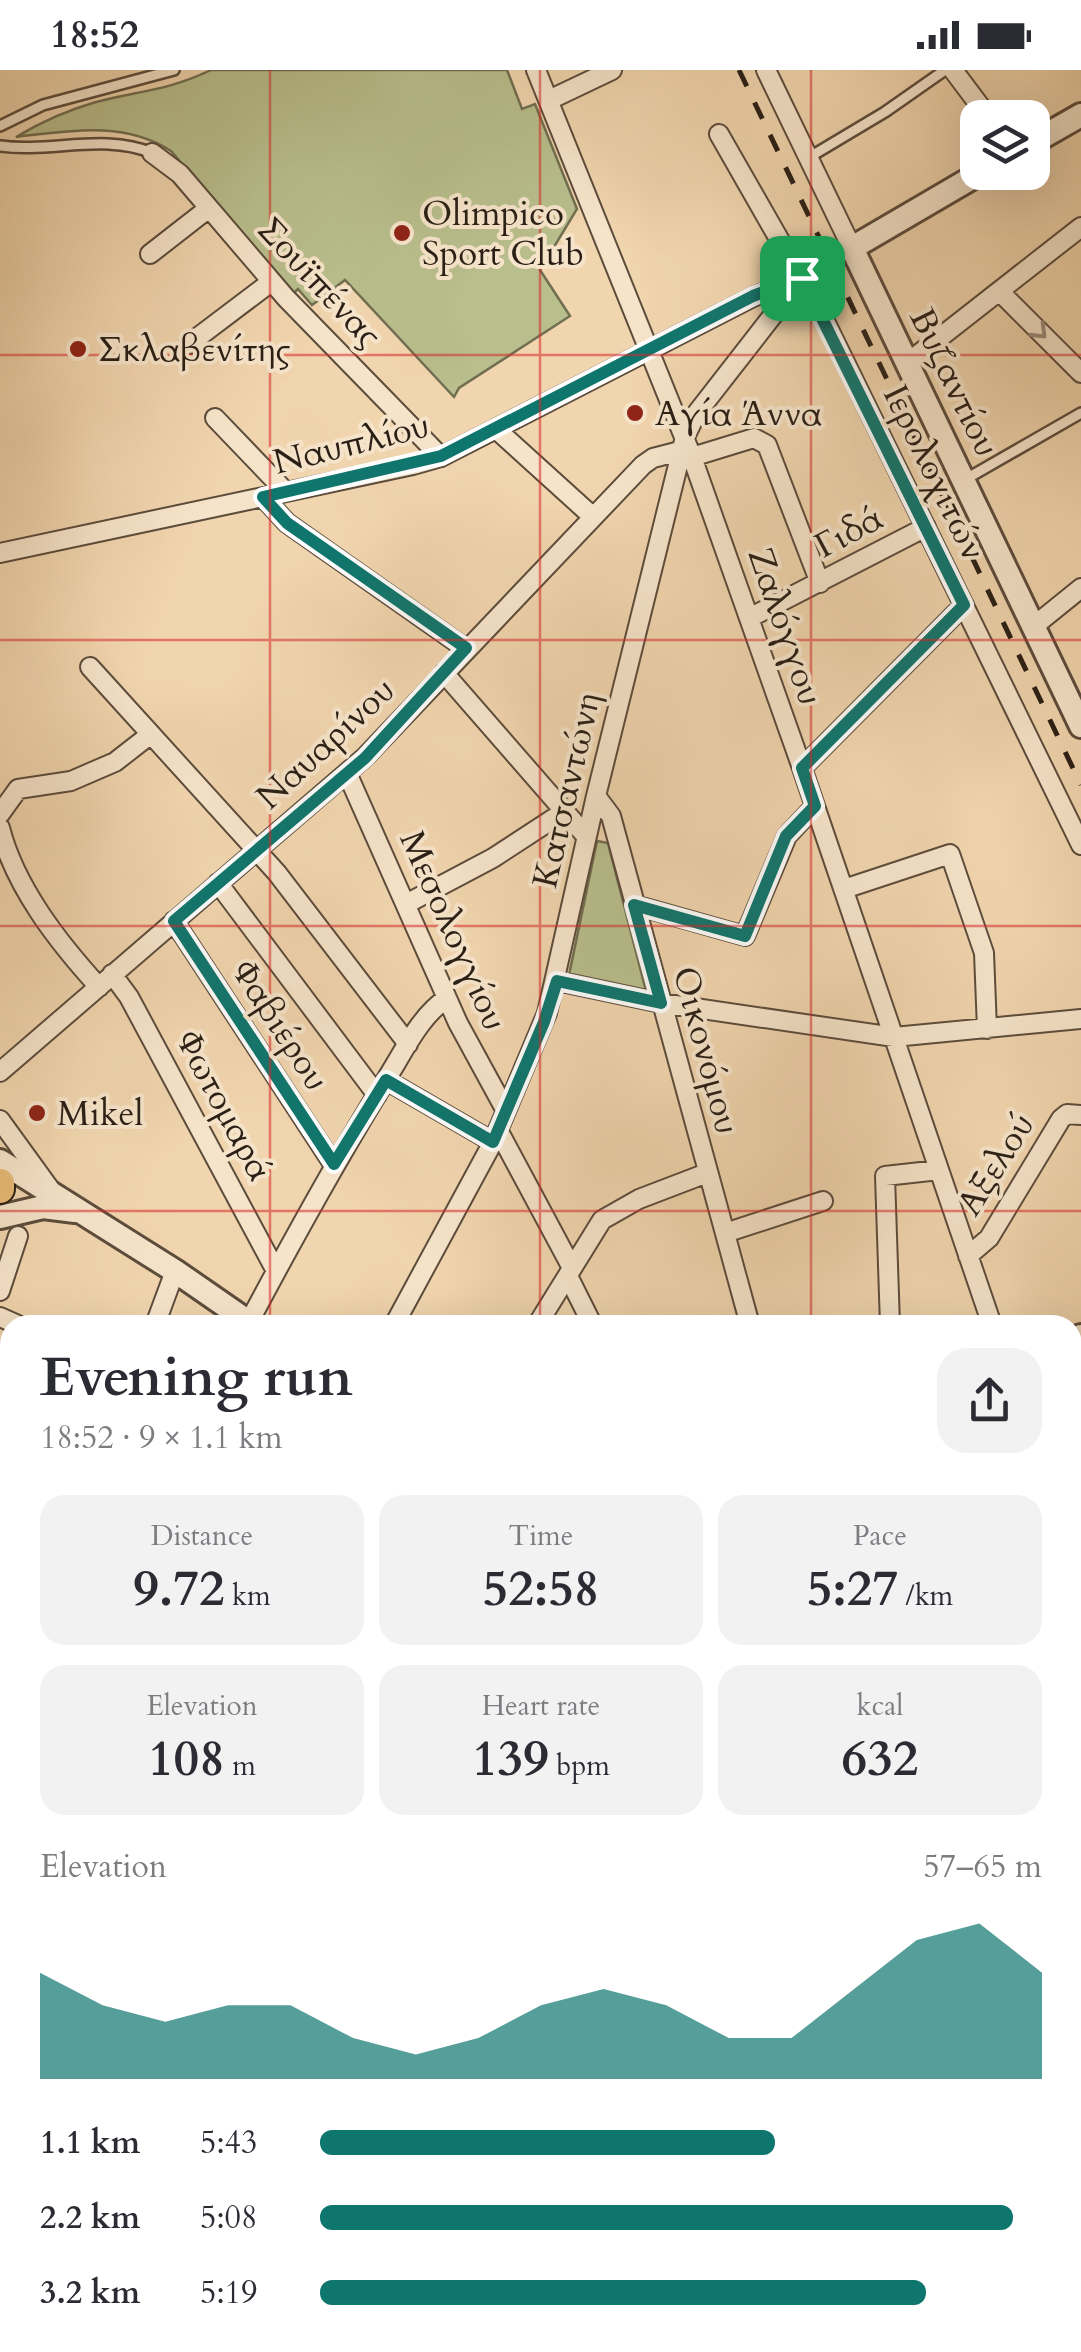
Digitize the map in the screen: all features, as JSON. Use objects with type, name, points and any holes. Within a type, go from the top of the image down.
[{"type":"street","name":"Ζαλόγγου","points":[[536,70],[651,349],[749,618],[989,1315]]},
{"type":"street","points":[[548,100],[612,70]]},
{"type":"street","name":"Βυζαντίου","points":[[767,70],[906,364],[1078,710]]},
{"type":"street","points":[[953,70],[976,100]]},
{"type":"street","points":[[1050,133],[1081,115]]},
{"type":"street","name":"Ιερολοχιτών","points":[[719,134],[802,278],[1081,845]]},
{"type":"street","name":"Σουϊπένας","points":[[152,153],[180,174],[272,282],[441,456]]},
{"type":"street","points":[[852,248],[960,185]]},
{"type":"street","points":[[150,254],[209,208]]},
{"type":"street","points":[[906,364],[1081,227]]},
{"type":"street","name":"Ναυπλίου","points":[[0,552],[441,456],[753,296],[802,278]]},
{"type":"street","name":"Κατσαντώνη","points":[[399,1315],[495,1136],[544,1022],[557,981],[596,796],[696,414],[802,278]]},
{"type":"street","points":[[190,344],[272,282]]},
{"type":"street","points":[[1000,292],[1079,367]]},
{"type":"street","points":[[215,418],[286,492]]},
{"type":"street","points":[[496,429],[592,516]]},
{"type":"street","name":"Ναυαρίνου","points":[[0,1072],[347,774],[652,458],[686,448],[754,438],[766,445],[820,583]]},
{"type":"street","points":[[263,497],[287,523],[466,648]]},
{"type":"street","name":"Γιδά","points":[[749,618],[926,527]]},
{"type":"street","points":[[1034,626],[1081,588]]},
{"type":"street","points":[[802,768],[964,605]]},
{"type":"street","points":[[90,667],[297,898],[408,1044]]},
{"type":"street","points":[[444,672],[586,836]]},
{"type":"street","points":[[0,814],[18,789],[72,781],[115,762],[150,734]]},
{"type":"street","name":"Μεσολογγίου","points":[[347,774],[447,998],[506,1111]]},
{"type":"street","name":"Οικονόμου","points":[[596,796],[610,816],[747,1315]]},
{"type":"street","points":[[634,905],[745,936],[786,836],[815,806]]},
{"type":"street","points":[[406,904],[493,858],[565,811]]},
{"type":"street","name":"Φωτομαρά","points":[[0,830],[44,917],[105,981],[129,997],[276,1271]]},
{"type":"street","points":[[844,889],[950,854],[984,953],[987,1029]]},
{"type":"street","points":[[218,883],[381,1088],[495,1136],[570,1272],[588,1315]]},
{"type":"street","name":"Φαβιέρου","points":[[174,921],[334,1164]]},
{"type":"street","name":"Μεσολογγίου","points":[[557,981],[661,1003],[894,1037],[1081,1018]]},
{"type":"street","points":[[255,1315],[334,1164],[408,1044],[430,1012],[447,998]]},
{"type":"street","name":"Αξελού","points":[[968,1256],[989,1238],[1061,1119],[1069,1114],[1081,1115]]},
{"type":"street","points":[[0,1120],[54,1193]]},
{"type":"street","points":[[0,1161],[238,1315]]},
{"type":"street","points":[[890,1315],[886,1176],[939,1170]]},
{"type":"street","points":[[543,1315],[602,1220],[639,1199],[707,1173]]},
{"type":"street","points":[[724,1232],[823,1202]]},
{"type":"street","points":[[0,1216],[43,1207],[83,1212]]},
{"type":"street","points":[[0,1291],[18,1236]]},
{"type":"street","points":[[159,1315],[175,1272]]},
{"type":"lane","points":[[0,126],[43,105],[174,70]]},
{"type":"lane","points":[[808,158],[945,70]]},
{"type":"lane","points":[[0,146],[36,149],[124,144],[152,153]]},
{"type":"lane","points":[[964,480],[1081,413]]},
{"type":"green space","name":"Olimpico Sport Club","points":[[211,70],[507,70],[522,109],[535,104],[577,209],[540,270],[570,316],[459,388],[454,397],[345,280],[312,305],[298,289],[293,294],[171,151],[153,141],[115,131],[16,137],[75,109],[168,86]]},
{"type":"green space","points":[[597,841],[608,843],[646,991],[569,975]]},
{"type":"railway","points":[[739,70],[1081,785]]},
{"type":"place","name":"Olimpico Sport Club","points":[[402,233]]},
{"type":"place","name":"Σκλαβενίτης","points":[[78,349]]},
{"type":"place","name":"Αγία Άννα","points":[[635,413]]},
{"type":"place","name":"Mikel","points":[[37,1113]]},
{"type":"route","points":[[802,278],[964,605],[802,768],[815,806],[786,836],[745,936],[634,905],[661,1003],[557,981],[544,1022],[493,1142],[386,1080],[334,1164],[174,921],[365,758],[466,648],[287,523],[263,497],[413,465],[452,452],[753,296],[802,278]]}]
